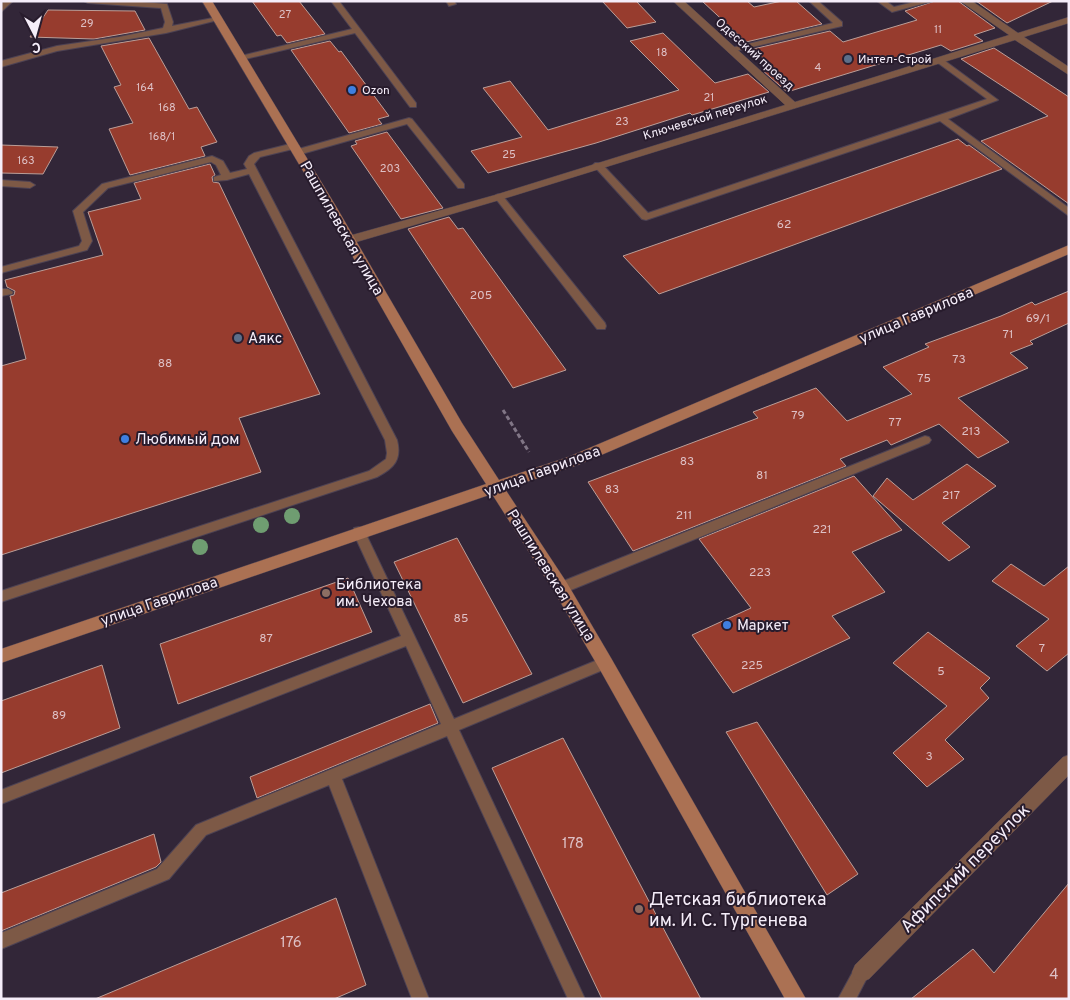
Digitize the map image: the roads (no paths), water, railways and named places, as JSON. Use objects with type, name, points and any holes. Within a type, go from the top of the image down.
[{"type":"street","name":"Рашпилевская улица","points":[[207,1],[296,149],[457,427],[560,588],[605,663],[796,999]]},
{"type":"street","name":"Одесский проезд","points":[[678,1],[792,105]]},
{"type":"street","points":[[965,1],[1019,36],[1069,72]]},
{"type":"street","name":"Ключевской переулок","points":[[349,240],[792,105],[941,62],[1069,20]]},
{"type":"street","name":"улица Гаврилова","points":[[1,656],[359,532],[542,473],[696,410],[1069,250]]},
{"type":"street","name":"Афипский переулок","points":[[862,972],[1069,763]]},
{"type":"lane","points":[[1,10],[10,1]]},
{"type":"lane","points":[[88,1],[164,6],[169,22],[166,31]]},
{"type":"lane","points":[[336,1],[413,105]]},
{"type":"lane","points":[[731,49],[839,24],[812,1]]},
{"type":"lane","points":[[881,1],[892,10],[928,1]]},
{"type":"lane","points":[[1,64],[57,49],[119,40],[218,20]]},
{"type":"lane","points":[[241,57],[357,30]]},
{"type":"lane","points":[[598,165],[646,217],[994,100],[941,62]]},
{"type":"lane","points":[[941,118],[1069,213]]},
{"type":"lane","points":[[1,597],[373,474],[390,464],[395,452],[392,440],[249,164],[252,158],[409,121],[461,186]]},
{"type":"lane","points":[[1,270],[83,248],[87,241],[78,211],[105,186],[212,159],[220,163],[222,178],[252,170]]},
{"type":"lane","points":[[1,184],[30,185]]},
{"type":"lane","points":[[498,196],[601,326]]},
{"type":"lane","points":[[560,588],[925,440]]},
{"type":"lane","points":[[359,532],[577,999]]},
{"type":"lane","points":[[1,797],[409,639]]},
{"type":"lane","points":[[1,941],[163,874],[201,830],[605,663]]},
{"type":"lane","points":[[333,776],[421,999]]},
{"type":"lane","points":[[846,999],[862,972]]},
{"type":"place","name":"Интел-Строй","points":[[848,59]]},
{"type":"place","name":"Ozon","points":[[352,90]]},
{"type":"place","name":"Аякс","points":[[238,338]]},
{"type":"place","name":"Любимый дом","points":[[125,439]]},
{"type":"place","name":"Библиотека им. Чехова","points":[[326,593]]},
{"type":"place","name":"Маркет","points":[[727,625]]},
{"type":"place","name":"Детская библиотека им. И. С. Тургенева","points":[[639,909]]}]
